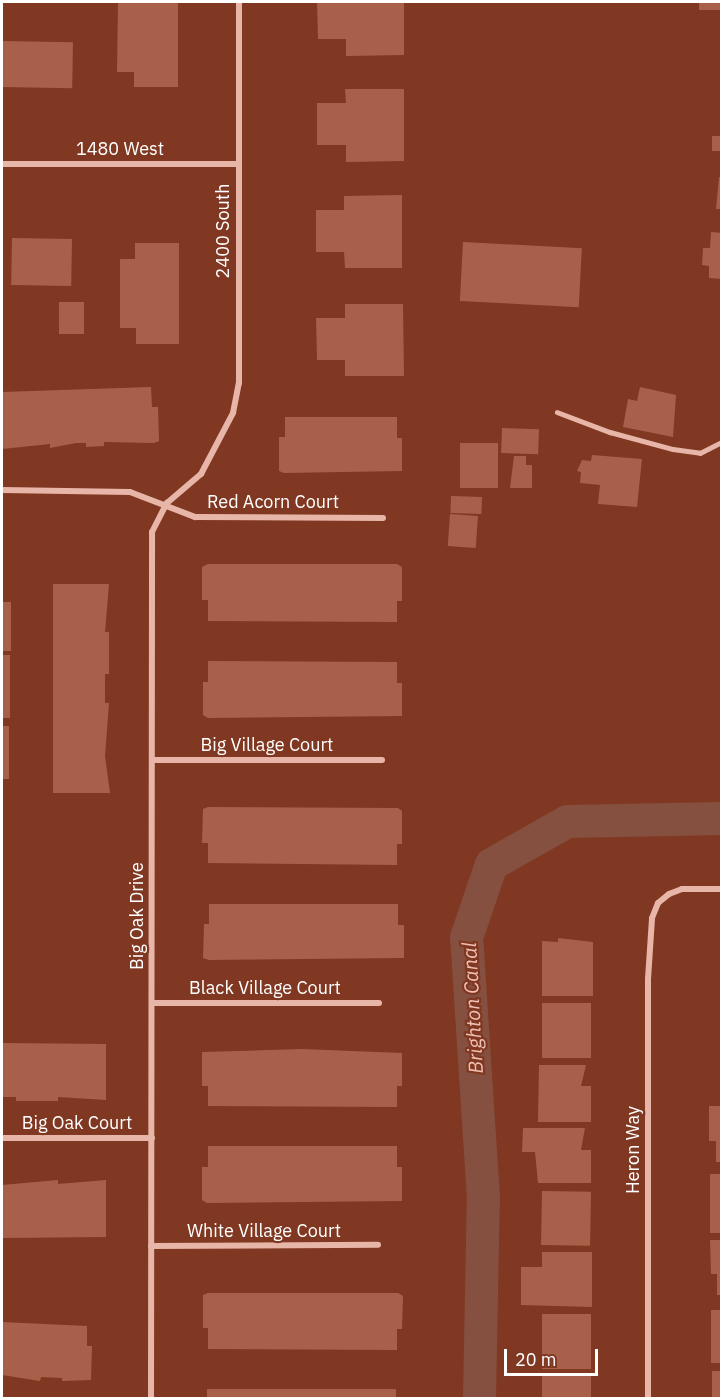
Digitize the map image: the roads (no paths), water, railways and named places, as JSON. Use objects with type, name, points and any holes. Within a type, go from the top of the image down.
[{"type":"street","name":"2400 South","points":[[210,454],[233,413],[239,383],[239,2]]},
{"type":"street","name":"1480 West","points":[[2,164],[238,164]]},
{"type":"street","name":"Big Oak Drive","points":[[151,1398],[152,532],[167,503],[201,474],[210,454]]},
{"type":"street","name":"Red Acorn Court","points":[[2,489],[114,489],[167,503],[195,517],[383,518]]},
{"type":"street","name":"Big Village Court","points":[[152,760],[382,760]]},
{"type":"street","name":"Heron Way","points":[[648,1398],[648,952],[652,918],[658,903],[682,889],[722,889]]},
{"type":"street","name":"Black Village Court","points":[[152,1003],[379,1003]]},
{"type":"street","name":"Big Oak Court","points":[[2,1138],[152,1138]]},
{"type":"street","name":"White Village Court","points":[[151,1246],[378,1245]]},
{"type":"lane","points":[[557,412],[610,432],[673,449],[700,453],[722,442]]},
{"type":"waterway","name":"Brighton Canal","points":[[479,1398],[483,1198],[466,937],[491,864],[567,821],[722,818]]}]
